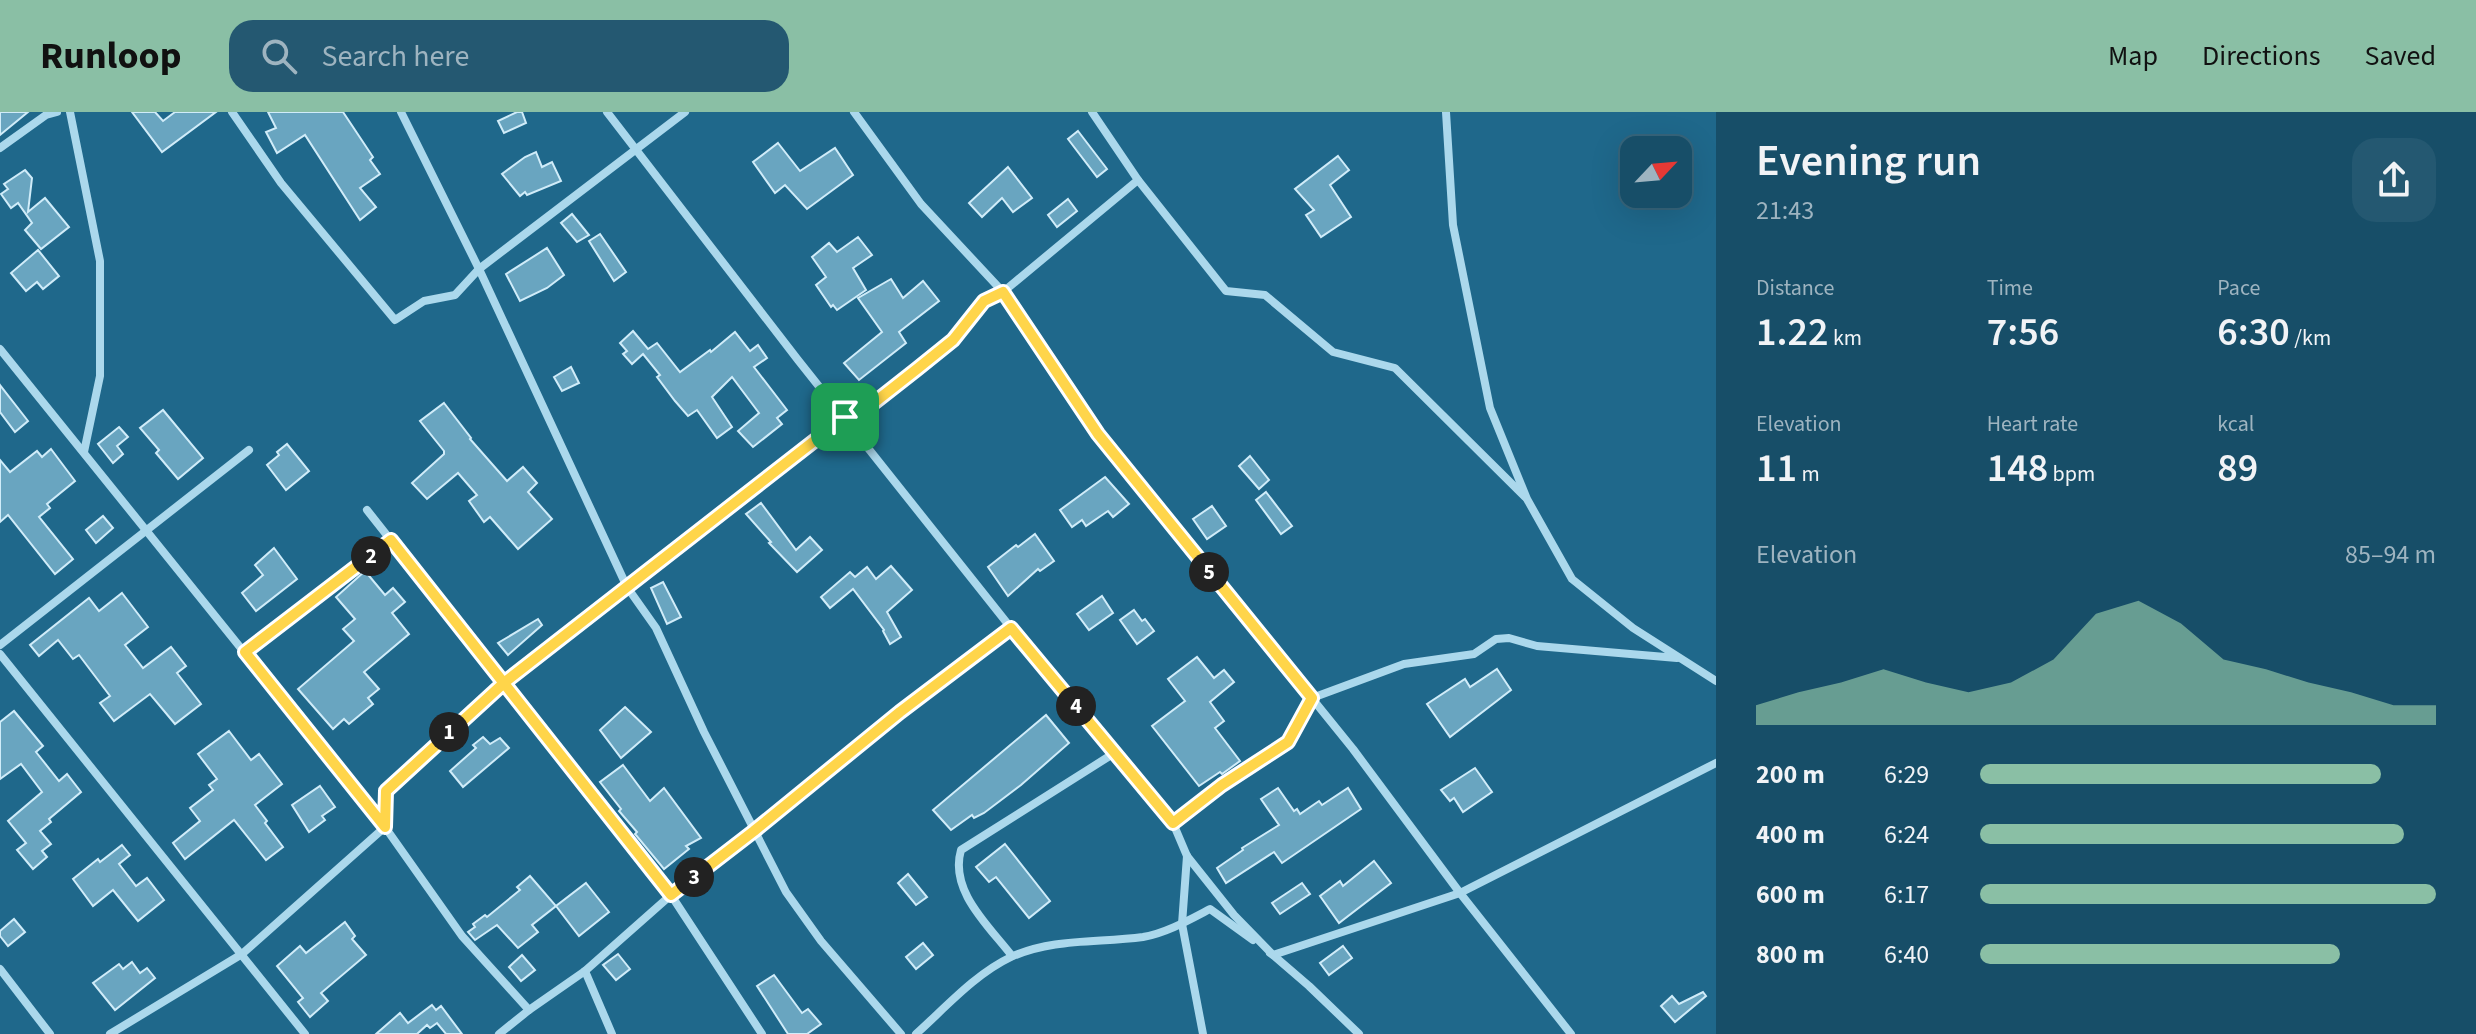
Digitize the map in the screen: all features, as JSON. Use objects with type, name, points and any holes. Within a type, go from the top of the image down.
[{"type":"street","points":[[0,148],[46,115],[57,112]]},
{"type":"street","points":[[70,112],[100,261],[100,376],[84,452]]},
{"type":"street","points":[[232,112],[281,183],[395,320],[424,301],[455,295],[479,269],[685,112]]},
{"type":"street","points":[[401,112],[479,269],[627,587],[656,628],[786,892],[821,941],[901,1034]]},
{"type":"street","points":[[607,112],[798,360],[1011,628],[1173,823],[1187,856],[1234,915],[1273,955]]},
{"type":"street","points":[[854,112],[921,204],[1003,292],[1098,434],[1312,698],[1571,1034]]},
{"type":"street","points":[[1092,112],[1138,180],[1226,291],[1265,295],[1333,352],[1395,368],[1527,499]]},
{"type":"street","points":[[1446,112],[1453,225],[1490,408],[1527,499],[1572,579],[1633,628],[1716,681]]},
{"type":"street","points":[[110,1034],[242,954],[385,827],[386,791],[505,682],[845,417],[875,402],[917,369],[953,340],[984,301],[1003,292],[1138,180]]},
{"type":"street","points":[[0,349],[385,827],[462,936],[529,1010]]},
{"type":"street","points":[[0,645],[249,450]]},
{"type":"street","points":[[367,510],[671,895],[762,1034]]},
{"type":"street","points":[[245,652],[391,540]]},
{"type":"street","points":[[499,1034],[585,971],[671,895],[900,712],[1011,628]]},
{"type":"street","points":[[1173,823],[1222,785],[1288,742],[1312,698],[1404,664],[1474,654],[1496,639],[1509,638],[1537,646],[1678,658]]},
{"type":"street","points":[[0,654],[305,1034]]},
{"type":"street","points":[[1012,956],[966,896],[957,864],[961,850],[1116,752]]},
{"type":"street","points":[[1273,955],[1460,893],[1716,763]]},
{"type":"street","points":[[1187,856],[1182,924],[1203,1034]]},
{"type":"street","points":[[916,1034],[987,970],[1012,956],[1055,943],[1145,937],[1182,924],[1210,909],[1273,955],[1359,1034]]},
{"type":"street","points":[[0,969],[50,1034]]},
{"type":"street","points":[[585,971],[612,1034]]},
{"type":"building","points":[[0,112],[28,112],[0,135]]},
{"type":"building","points":[[132,112],[155,112],[163,121],[175,112],[216,112],[162,152]]},
{"type":"building","points":[[268,112],[343,112],[373,157],[370,160],[380,174],[360,188],[376,207],[360,220],[305,135],[277,153],[266,132],[276,128]]},
{"type":"building","points":[[522,112],[526,123],[504,133],[498,121]]},
{"type":"building","points":[[1078,131],[1107,169],[1097,177],[1068,139]]},
{"type":"building","points":[[778,143],[800,171],[835,148],[853,175],[807,209],[785,185],[775,193],[753,162]]},
{"type":"building","points":[[536,152],[542,167],[552,162],[561,181],[520,196],[502,174]]},
{"type":"building","points":[[1338,156],[1349,170],[1330,185],[1351,217],[1321,237],[1306,215],[1314,210],[1295,189]]},
{"type":"building","points":[[1008,167],[1032,198],[1013,212],[1002,198],[982,217],[969,203]]},
{"type":"building","points":[[25,170],[32,178],[28,212],[45,198],[69,227],[41,249],[25,230],[32,223],[18,203],[11,208],[1,194],[8,189],[4,184]]},
{"type":"building","points":[[1068,199],[1077,211],[1057,227],[1048,215]]},
{"type":"building","points":[[572,214],[589,235],[577,242],[561,223]]},
{"type":"building","points":[[600,234],[626,272],[614,281],[589,241]]},
{"type":"building","points":[[858,237],[872,255],[853,268],[866,290],[837,310],[833,305],[831,307],[816,285],[826,277],[812,257],[829,243],[837,252]]},
{"type":"building","points":[[547,248],[564,275],[547,288],[520,301],[506,274]]},
{"type":"building","points":[[38,250],[59,276],[43,289],[37,282],[26,291],[11,273]]},
{"type":"building","points":[[891,279],[903,298],[923,281],[939,301],[899,332],[906,343],[859,380],[844,363],[882,332],[858,298]]},
{"type":"building","points":[[633,331],[648,349],[657,343],[680,372],[735,332],[750,351],[758,345],[767,358],[754,367],[787,410],[777,418],[782,424],[753,447],[738,431],[759,413],[732,377],[712,397],[732,427],[717,438],[697,410],[688,416],[643,354],[632,364],[623,354],[627,351],[620,343]]},
{"type":"building","points":[[571,367],[579,383],[562,391],[554,377]]},
{"type":"building","points":[[0,385],[28,421],[15,432],[0,412]]},
{"type":"building","points":[[444,403],[507,481],[523,467],[537,483],[528,492],[552,519],[518,549],[490,517],[484,522],[469,501],[477,495],[458,473],[427,499],[412,483],[444,454],[420,421]]},
{"type":"building","points":[[163,410],[203,458],[178,479],[140,428]]},
{"type":"building","points":[[119,427],[128,437],[117,446],[123,454],[113,463],[98,444]]},
{"type":"building","points":[[287,444],[309,471],[286,490],[267,465]]},
{"type":"building","points":[[51,449],[75,481],[47,504],[50,508],[39,517],[73,559],[55,574],[8,515],[0,522],[0,460],[10,472],[37,451],[42,457]]},
{"type":"building","points":[[1250,456],[1269,480],[1259,489],[1239,466]]},
{"type":"building","points":[[1105,477],[1129,504],[1113,517],[1108,511],[1086,526],[1082,520],[1072,527],[1060,510]]},
{"type":"building","points":[[1266,492],[1292,526],[1281,534],[1256,500]]},
{"type":"building","points":[[761,503],[796,550],[810,537],[822,550],[797,572],[746,514]]},
{"type":"building","points":[[1212,506],[1226,526],[1207,539],[1193,519]]},
{"type":"building","points":[[103,516],[113,528],[96,543],[86,530]]},
{"type":"building","points":[[1035,534],[1054,561],[1040,571],[1038,569],[1008,596],[988,567]]},
{"type":"building","points":[[274,548],[297,579],[256,611],[242,593],[263,575],[255,565]]},
{"type":"building","points":[[891,566],[912,590],[887,612],[901,637],[890,644],[884,630],[853,589],[830,608],[821,597],[850,572],[855,577],[867,567],[876,579]]},
{"type":"building","points":[[365,571],[385,595],[393,588],[405,602],[392,613],[409,634],[364,672],[379,689],[368,698],[373,704],[349,724],[344,719],[333,729],[298,689],[354,641],[343,629],[355,619],[336,597]]},
{"type":"building","points":[[663,582],[681,617],[667,624],[651,588]]},
{"type":"building","points":[[122,593],[148,627],[125,645],[143,668],[171,647],[186,666],[177,673],[201,704],[175,724],[150,694],[114,721],[100,703],[110,696],[79,655],[73,659],[58,640],[39,656],[30,645],[89,598],[99,611]]},
{"type":"building","points":[[1102,596],[1113,613],[1089,630],[1077,614]]},
{"type":"building","points":[[1134,610],[1154,631],[1137,644],[1120,620]]},
{"type":"building","points":[[538,619],[542,625],[508,655],[498,643]]},
{"type":"building","points":[[1197,657],[1214,678],[1224,670],[1234,682],[1210,702],[1224,721],[1215,728],[1240,761],[1199,786],[1152,726],[1185,701],[1168,679]]},
{"type":"building","points":[[1497,669],[1511,690],[1450,737],[1427,704],[1465,679],[1470,687]]},
{"type":"building","points":[[625,707],[651,732],[621,758],[600,730]]},
{"type":"building","points":[[14,711],[43,746],[36,752],[59,781],[67,774],[81,792],[49,819],[51,822],[40,831],[51,844],[42,851],[47,857],[33,869],[17,850],[26,843],[8,821],[42,792],[21,764],[0,779],[0,722]]},
{"type":"building","points":[[1046,715],[1069,743],[984,813],[974,818],[972,815],[951,830],[933,810]]},
{"type":"building","points":[[229,731],[251,760],[259,754],[282,784],[255,805],[283,847],[266,860],[234,820],[185,859],[173,843],[200,821],[190,808],[213,790],[209,785],[217,779],[198,754]]},
{"type":"building","points":[[483,737],[490,744],[500,738],[509,748],[463,787],[450,771],[476,748],[473,745]]},
{"type":"building","points":[[623,765],[650,801],[664,788],[701,838],[686,846],[689,849],[664,869],[635,834],[637,832],[600,782]]},
{"type":"building","points":[[1475,768],[1492,792],[1463,812],[1454,798],[1450,801],[1441,790]]},
{"type":"building","points":[[320,786],[335,807],[322,816],[325,820],[309,832],[292,805]]},
{"type":"building","points":[[1278,788],[1294,811],[1297,809],[1300,814],[1319,801],[1322,805],[1348,788],[1361,809],[1282,863],[1274,852],[1226,883],[1217,868],[1279,825],[1261,799]]},
{"type":"building","points":[[1005,844],[1050,901],[1029,918],[996,877],[989,882],[976,867]]},
{"type":"building","points":[[122,845],[130,855],[119,864],[136,886],[147,878],[164,900],[138,921],[113,890],[93,906],[73,879]]},
{"type":"building","points":[[1374,861],[1391,883],[1339,923],[1320,896],[1340,881],[1343,886]]},
{"type":"building","points":[[908,874],[927,897],[916,905],[898,883]]},
{"type":"building","points":[[530,876],[556,906],[532,925],[538,932],[518,948],[497,925],[475,940],[468,932],[475,927],[473,924],[485,915],[487,917],[520,890],[517,887]]},
{"type":"building","points":[[586,883],[609,912],[579,936],[556,906]]},
{"type":"building","points":[[1302,883],[1310,894],[1280,914],[1272,903]]},
{"type":"building","points":[[14,919],[25,932],[8,946],[0,931]]},
{"type":"building","points":[[345,922],[355,936],[352,939],[366,955],[321,993],[328,1001],[310,1017],[298,1002],[303,998],[277,966],[300,946],[306,953]]},
{"type":"building","points":[[923,943],[933,955],[916,969],[906,957]]},
{"type":"building","points":[[1343,946],[1352,958],[1329,975],[1320,963]]},
{"type":"building","points":[[618,954],[630,969],[616,980],[603,965]]},
{"type":"building","points":[[522,955],[535,970],[521,981],[509,967]]},
{"type":"building","points":[[132,962],[140,973],[147,968],[155,978],[115,1010],[93,983],[119,964],[123,969]]},
{"type":"building","points":[[774,975],[802,1013],[808,1009],[821,1024],[807,1034],[788,1034],[757,986]]},
{"type":"building","points":[[1703,992],[1706,996],[1675,1022],[1661,1006],[1672,996],[1679,1004]]},
{"type":"building","points":[[432,1005],[436,1010],[441,1006],[462,1034],[446,1034],[437,1023],[430,1028],[427,1025],[417,1034],[376,1034],[400,1013],[408,1023]]},
{"type":"route","points":[[845,417],[505,682],[386,791],[385,827],[245,652],[391,540],[505,682],[671,895],[900,712],[1011,628],[1173,823],[1222,785],[1288,742],[1312,698],[1098,434],[1003,292],[984,301],[953,340],[917,369],[875,402],[845,417]]}]
